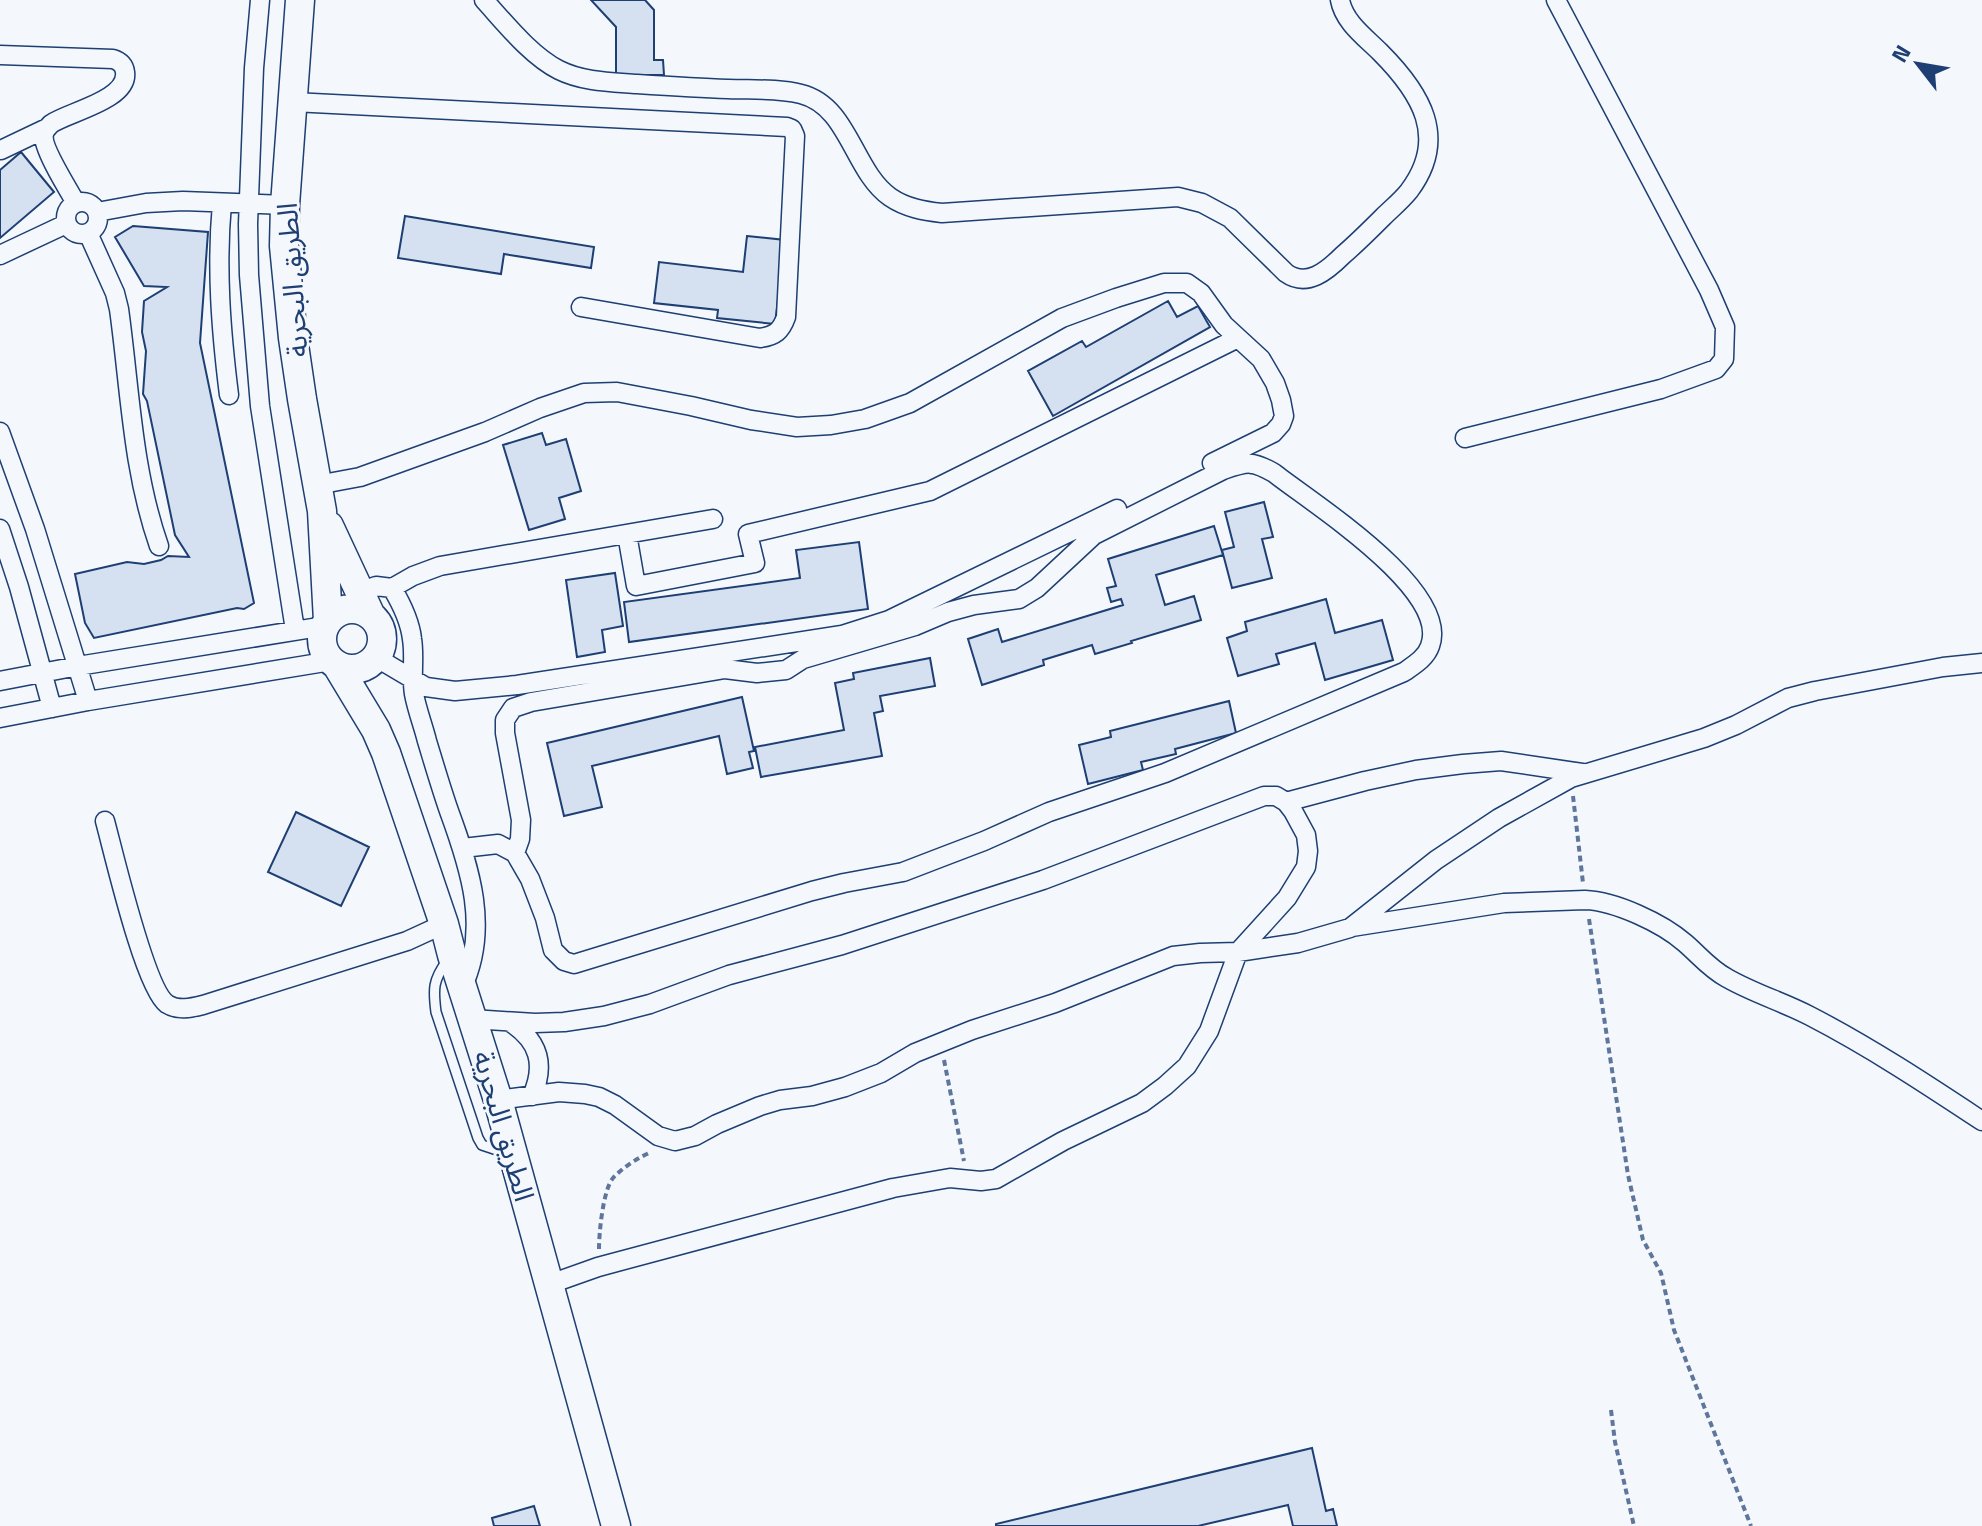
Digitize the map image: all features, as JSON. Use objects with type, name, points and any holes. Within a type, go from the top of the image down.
[{"type":"main road","name":"الطريق البحرية","points":[[300,0],[284,246],[293,338],[320,498]]},
{"type":"main road","points":[[320,498],[365,604],[380,627],[383,638],[376,658],[359,669],[348,670],[334,664],[324,651],[322,641],[326,624],[320,498]]},
{"type":"main road","points":[[326,624],[336,614],[365,604]]},
{"type":"main road","name":"الطريق البحرية","points":[[376,658],[376,730]]},
{"type":"main road","name":"الطريق البحرية","points":[[334,664],[376,730],[386,753],[444,924],[498,1100],[616,1526]]},
{"type":"street","points":[[260,0],[254,68],[249,275],[260,406],[295,630]]},
{"type":"street","points":[[484,0],[545,61],[574,76],[607,82],[802,94],[827,109],[837,120],[873,180],[887,195],[914,208],[942,213],[1178,197],[1202,203],[1230,218],[1286,273],[1304,280],[1313,278],[1340,258],[1407,194],[1424,163],[1427,147],[1428,126],[1418,99],[1393,65],[1347,17],[1340,0]]},
{"type":"street","points":[[1465,438],[1661,389],[1716,369],[1724,359],[1725,327],[1709,290],[1556,0]]},
{"type":"street","points":[[0,55],[105,58],[118,61],[125,69],[125,77],[114,93],[1,150]]},
{"type":"street","points":[[293,102],[792,129],[795,136],[786,317],[782,328],[772,337],[760,338],[581,307]]},
{"type":"street","points":[[47,128],[45,143],[76,203]]},
{"type":"street","points":[[97,212],[146,203],[183,201],[285,205]]},
{"type":"street","points":[[76,203],[88,203],[97,212],[97,224],[88,233],[75,233],[66,224],[67,211],[76,203]]},
{"type":"street","points":[[222,203],[219,297],[229,395]]},
{"type":"street","points":[[0,255],[66,224]]},
{"type":"street","points":[[88,233],[119,309],[140,473],[150,522],[159,546]]},
{"type":"street","points":[[320,498],[360,477],[584,393],[617,392],[797,427],[865,419],[910,403],[1062,318],[1164,283],[1187,283],[1201,293],[1224,325],[1261,359],[1281,400],[1284,416],[1273,433],[889,620],[842,635],[517,685],[455,691],[426,687],[376,658]]},
{"type":"street","points":[[627,534],[636,586],[755,563],[748,534],[930,491],[1238,338]]},
{"type":"street","points":[[0,432],[35,529],[88,701]]},
{"type":"street","points":[[463,848],[498,844],[515,853],[530,879],[553,950],[564,961],[574,964],[812,891],[903,872],[1049,812],[1165,773],[1404,672],[1421,661],[1431,646],[1428,614],[1404,577],[1364,541],[1274,473],[1251,462],[1242,463],[1094,535],[1037,588],[1019,599],[948,612],[915,626],[803,659],[786,670],[757,673],[725,669],[531,702],[513,708],[505,720],[505,733],[521,820],[520,839],[515,853]]},
{"type":"street","points":[[365,604],[376,586],[392,588],[440,566],[713,519]]},
{"type":"street","points":[[0,529],[52,708]]},
{"type":"street","points":[[392,588],[412,638],[413,678],[419,713],[469,871],[476,913],[476,938],[469,973],[462,988]]},
{"type":"street","points":[[0,681],[326,624]]},
{"type":"street","points":[[1350,928],[1436,860],[1499,818],[1578,776],[1704,738],[1788,698],[1943,667],[1982,663]]},
{"type":"street","points":[[0,718],[88,701],[334,664]]},
{"type":"street","points":[[1286,802],[1378,778],[1463,764],[1501,761],[1578,776]]},
{"type":"street","points":[[472,1019],[564,1022],[650,1004],[729,975],[842,945],[1043,880],[1264,796],[1276,796],[1286,802],[1306,835],[1306,867],[1287,898],[1238,952],[1220,1005],[1203,1041],[1187,1066],[1142,1103],[989,1180],[950,1178],[893,1188],[598,1267],[550,1284]]},
{"type":"street","points":[[105,821],[150,976],[160,998],[175,1008],[192,1008],[216,1001],[407,941],[444,924]]},
{"type":"street","points":[[498,1100],[559,1092],[599,1097],[658,1136],[675,1141],[695,1136],[760,1106],[845,1087],[881,1073],[941,1042],[1055,1003],[1173,956],[1238,952],[1298,943],[1350,928],[1504,903],[1595,900],[1661,926],[1684,941],[1715,971],[1808,1015],[1867,1048],[1982,1121]]},
{"type":"street","points":[[510,1022],[525,1031],[535,1044],[538,1082],[532,1096]]},
{"type":"lane","points":[[452,955],[436,975],[433,991],[436,1012],[478,1138],[482,1145],[513,1155]]},
{"type":"path","points":[[1578,776],[1585,900],[1628,1175],[1643,1240],[1661,1273],[1674,1330],[1751,1526]]},
{"type":"path","points":[[941,1042],[968,1179]]},
{"type":"path","points":[[598,1267],[599,1225],[611,1180],[637,1159],[675,1141]]},
{"type":"path","points":[[1611,1410],[1634,1526]]},
{"type":"building","points":[[591,0],[645,0],[654,10],[654,60],[663,60],[664,75],[616,75],[616,27]]},
{"type":"building","points":[[21,152],[54,192],[0,238],[0,170]]},
{"type":"building","points":[[405,216],[594,247],[591,268],[504,254],[501,274],[398,258]]},
{"type":"building","points":[[133,226],[208,232],[200,343],[254,603],[244,609],[94,638],[85,623],[75,574],[127,562],[144,564],[168,556],[189,557],[175,535],[143,394],[146,351],[142,332],[144,301],[167,287],[144,286],[115,237]]},
{"type":"building","points":[[747,236],[785,240],[775,324],[717,318],[718,310],[654,303],[659,262],[743,272]]},
{"type":"building","points":[[1168,301],[1177,317],[1198,306],[1210,327],[1053,416],[1028,371],[1082,341],[1086,347]]},
{"type":"building","points":[[542,433],[546,445],[566,439],[581,491],[559,498],[565,519],[529,530],[503,445]]},
{"type":"building","points":[[1264,502],[1273,537],[1262,539],[1272,578],[1232,588],[1222,550],[1234,547],[1225,512]]},
{"type":"building","points":[[1214,526],[1223,555],[1156,575],[1165,605],[1194,596],[1201,620],[1095,654],[1092,645],[1043,660],[1044,665],[982,685],[968,639],[998,629],[1002,642],[1123,605],[1121,599],[1111,602],[1107,588],[1116,586],[1108,559]]},
{"type":"building","points":[[859,542],[868,609],[629,642],[624,602],[800,578],[796,550]]},
{"type":"building","points":[[615,573],[623,626],[602,630],[605,652],[577,657],[566,580]]},
{"type":"building","points":[[1326,599],[1335,633],[1382,620],[1393,660],[1325,680],[1315,643],[1276,654],[1279,664],[1238,676],[1227,638],[1247,631],[1245,622]]},
{"type":"building","points":[[930,658],[935,686],[880,696],[883,711],[874,713],[882,756],[761,777],[755,747],[844,730],[835,683],[854,679],[853,673]]},
{"type":"building","points":[[742,697],[754,751],[749,752],[753,768],[727,774],[719,736],[592,766],[602,807],[564,816],[547,743]]},
{"type":"building","points":[[1229,701],[1236,733],[1175,749],[1176,754],[1141,762],[1143,770],[1088,784],[1079,745],[1111,737],[1110,731]]},
{"type":"building","points":[[296,812],[369,847],[341,906],[268,872]]},
{"type":"building","points":[[1312,1448],[1326,1511],[1333,1509],[1337,1526],[1293,1526],[1288,1505],[1198,1526],[996,1526],[996,1524]]},
{"type":"building","points":[[534,1506],[540,1526],[494,1526],[492,1518]]}]
